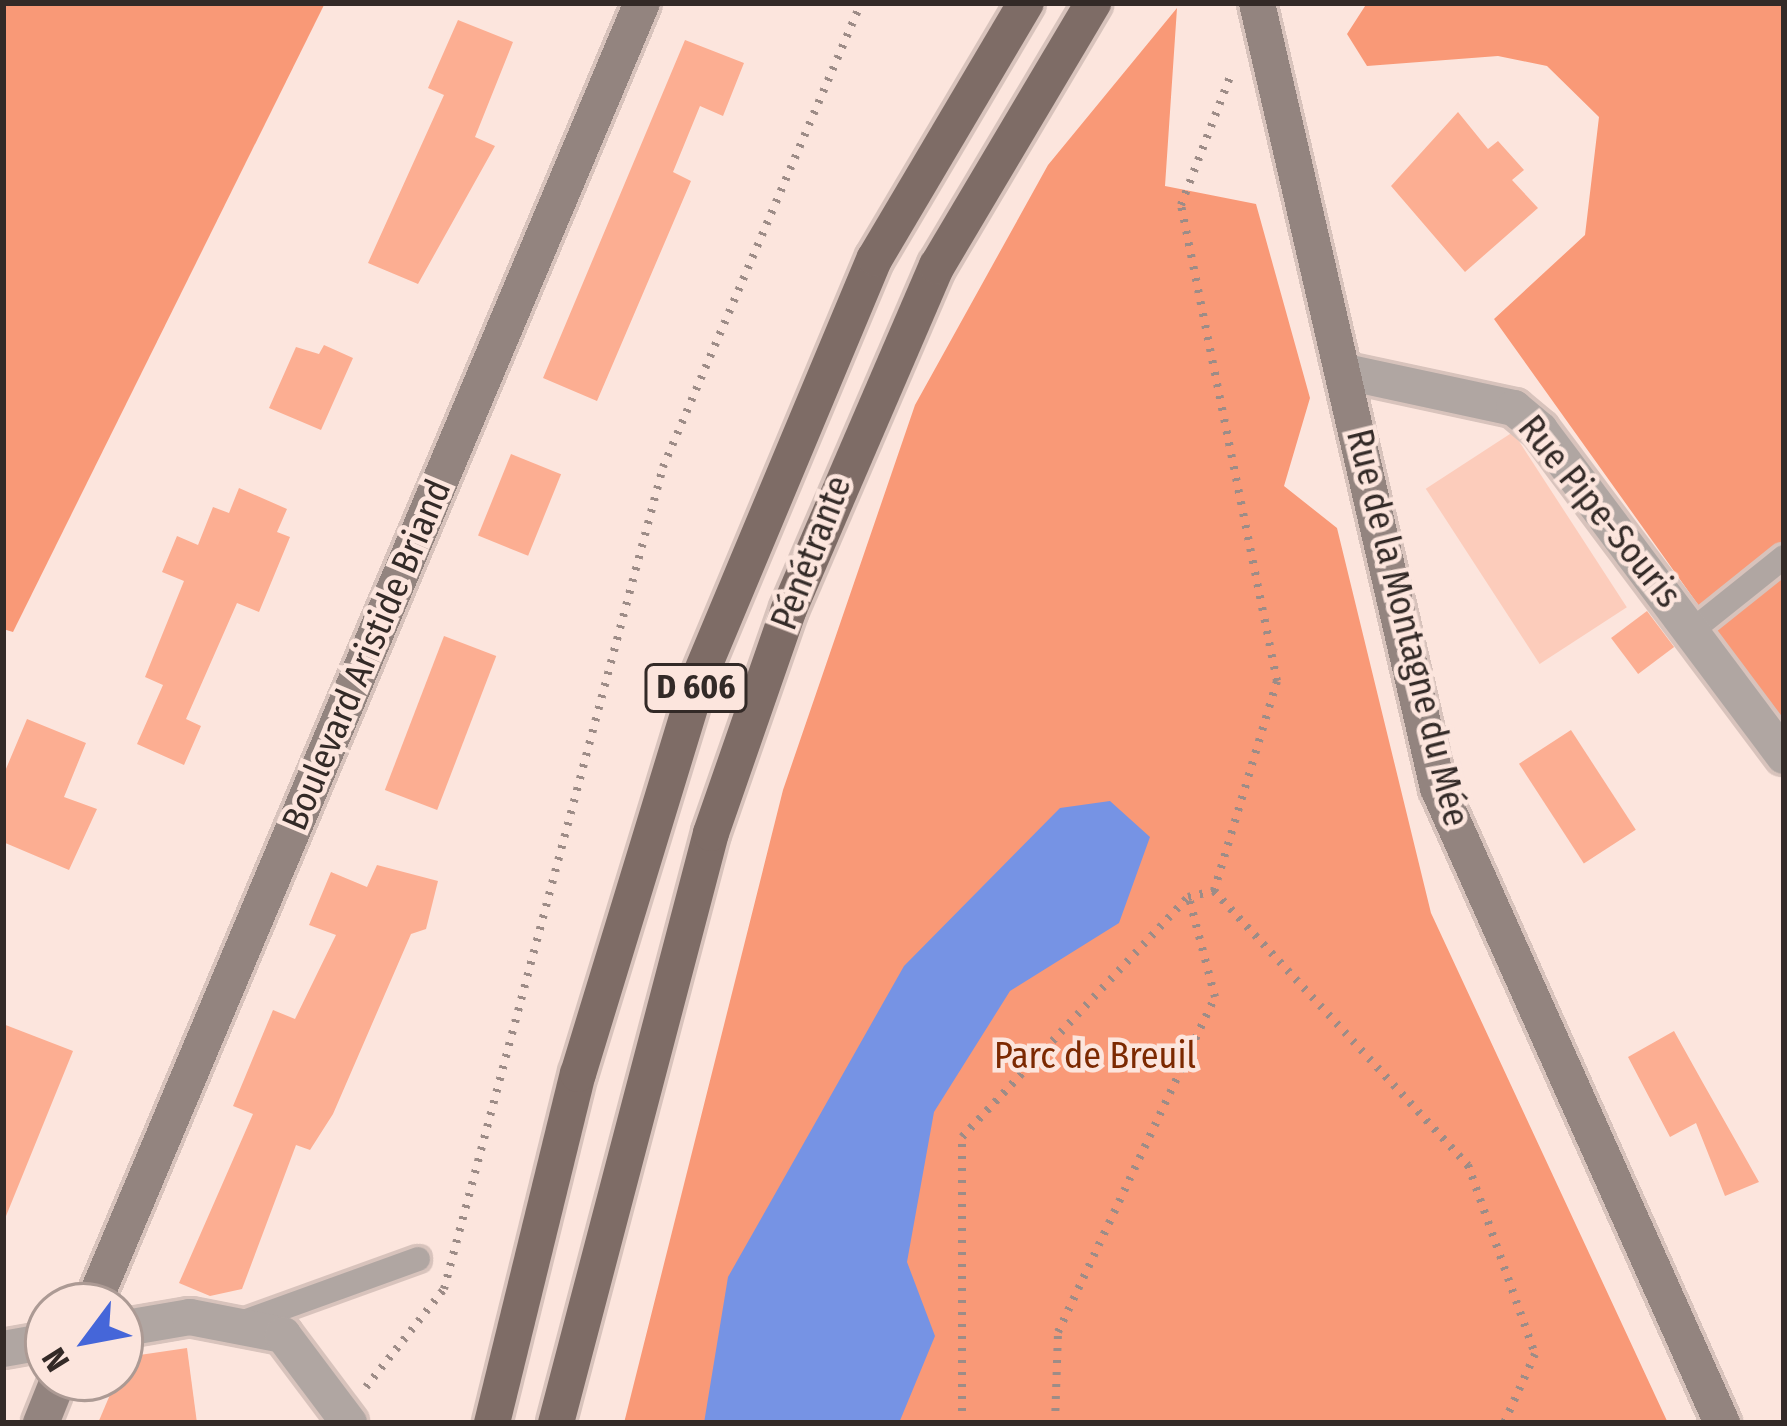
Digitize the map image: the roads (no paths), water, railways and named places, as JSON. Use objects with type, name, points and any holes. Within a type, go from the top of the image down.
[{"type":"main road","name":"Pénétrante","points":[[492,1423],[578,1074],[699,678],[875,258],[1026,3]]},
{"type":"main road","name":"Pénétrante","points":[[556,1423],[711,833],[789,609],[937,266],[1093,3]]},
{"type":"street","name":"Boulevard Aristide Briand","points":[[102,1282],[642,3]]},
{"type":"street","name":"Rue de la Montagne du Mée","points":[[1258,3],[1438,788],[1721,1423]]},
{"type":"street","name":"Rue Pipe-Souris","points":[[1346,372],[1514,408],[1631,538],[1784,756]]},
{"type":"street","points":[[144,1328],[244,1322],[308,1354],[353,1409]]},
{"type":"lane","points":[[1694,629],[1784,557]]},
{"type":"lane","points":[[244,1322],[418,1259]]},
{"type":"water","points":[[1110,801],[1150,837],[1119,923],[1010,991],[934,1112],[907,1262],[935,1336],[899,1423],[704,1423],[728,1277],[904,966],[1060,808]]},
{"type":"park label","name":"Parc de Breuil","points":[[1095,1057]]}]
